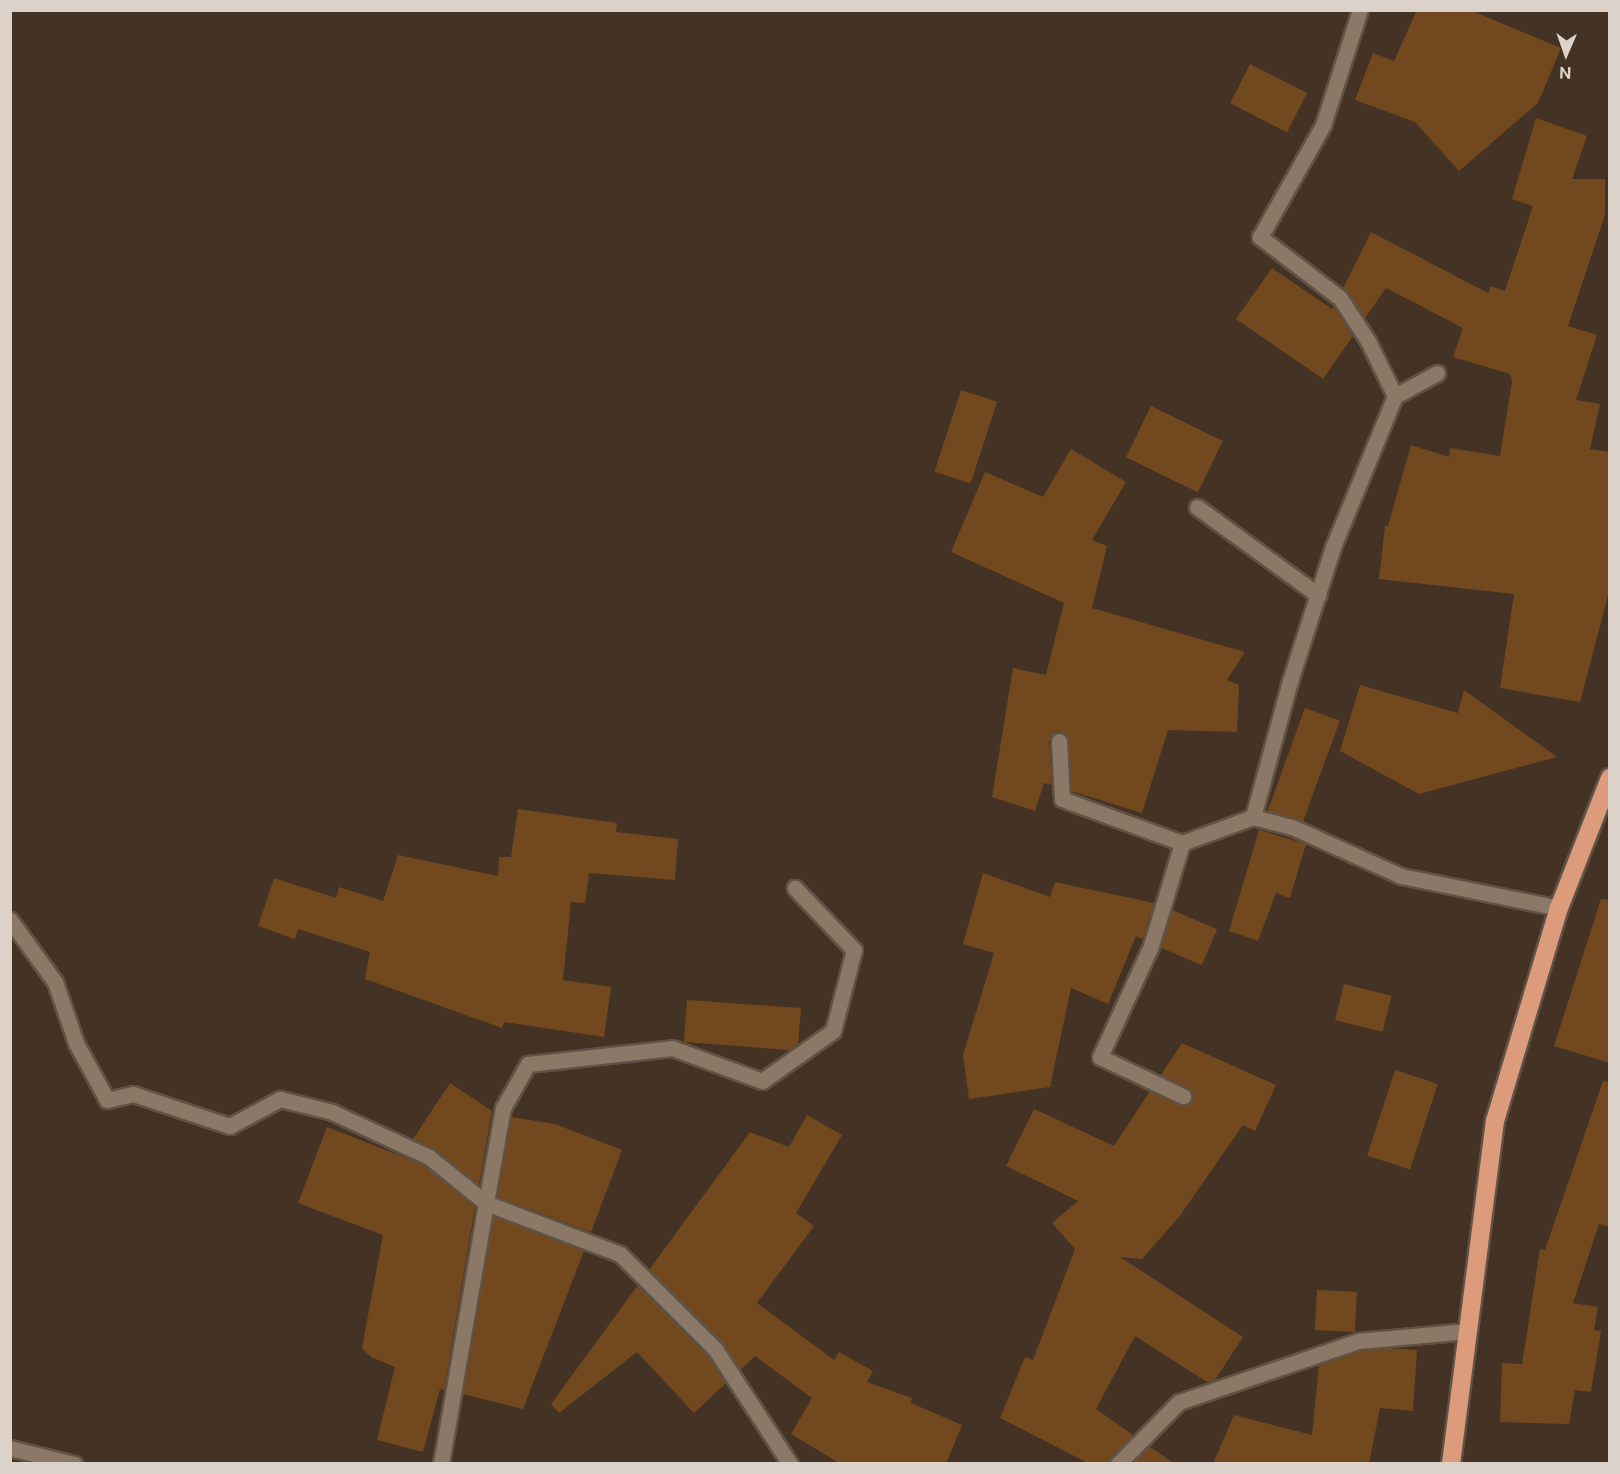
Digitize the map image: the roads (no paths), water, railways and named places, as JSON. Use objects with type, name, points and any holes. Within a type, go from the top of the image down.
[{"type":"highway","points":[[1451,1464],[1495,1121],[1559,908],[1610,778]]},
{"type":"street","points":[[1360,10],[1323,125],[1260,237],[1340,298],[1368,340],[1395,396]]},
{"type":"street","points":[[1253,818],[1333,547],[1395,396],[1437,373]]},
{"type":"street","points":[[1197,507],[1318,595]]},
{"type":"street","points":[[1059,741],[1062,799],[1182,843],[1253,818],[1292,827],[1401,876],[1559,908]]},
{"type":"street","points":[[1182,843],[1151,946],[1100,1057],[1183,1096]]},
{"type":"street","points":[[441,1464],[503,1108],[528,1064],[672,1048],[762,1081],[833,1031],[854,950],[795,888]]},
{"type":"street","points":[[10,920],[55,982],[76,1043],[107,1100],[133,1094],[230,1126],[280,1099],[332,1112],[429,1157],[486,1203],[620,1254],[715,1349],[790,1464]]},
{"type":"street","points":[[1118,1464],[1179,1402],[1358,1341],[1468,1331]]},
{"type":"street","points":[[10,1448],[74,1464]]}]
